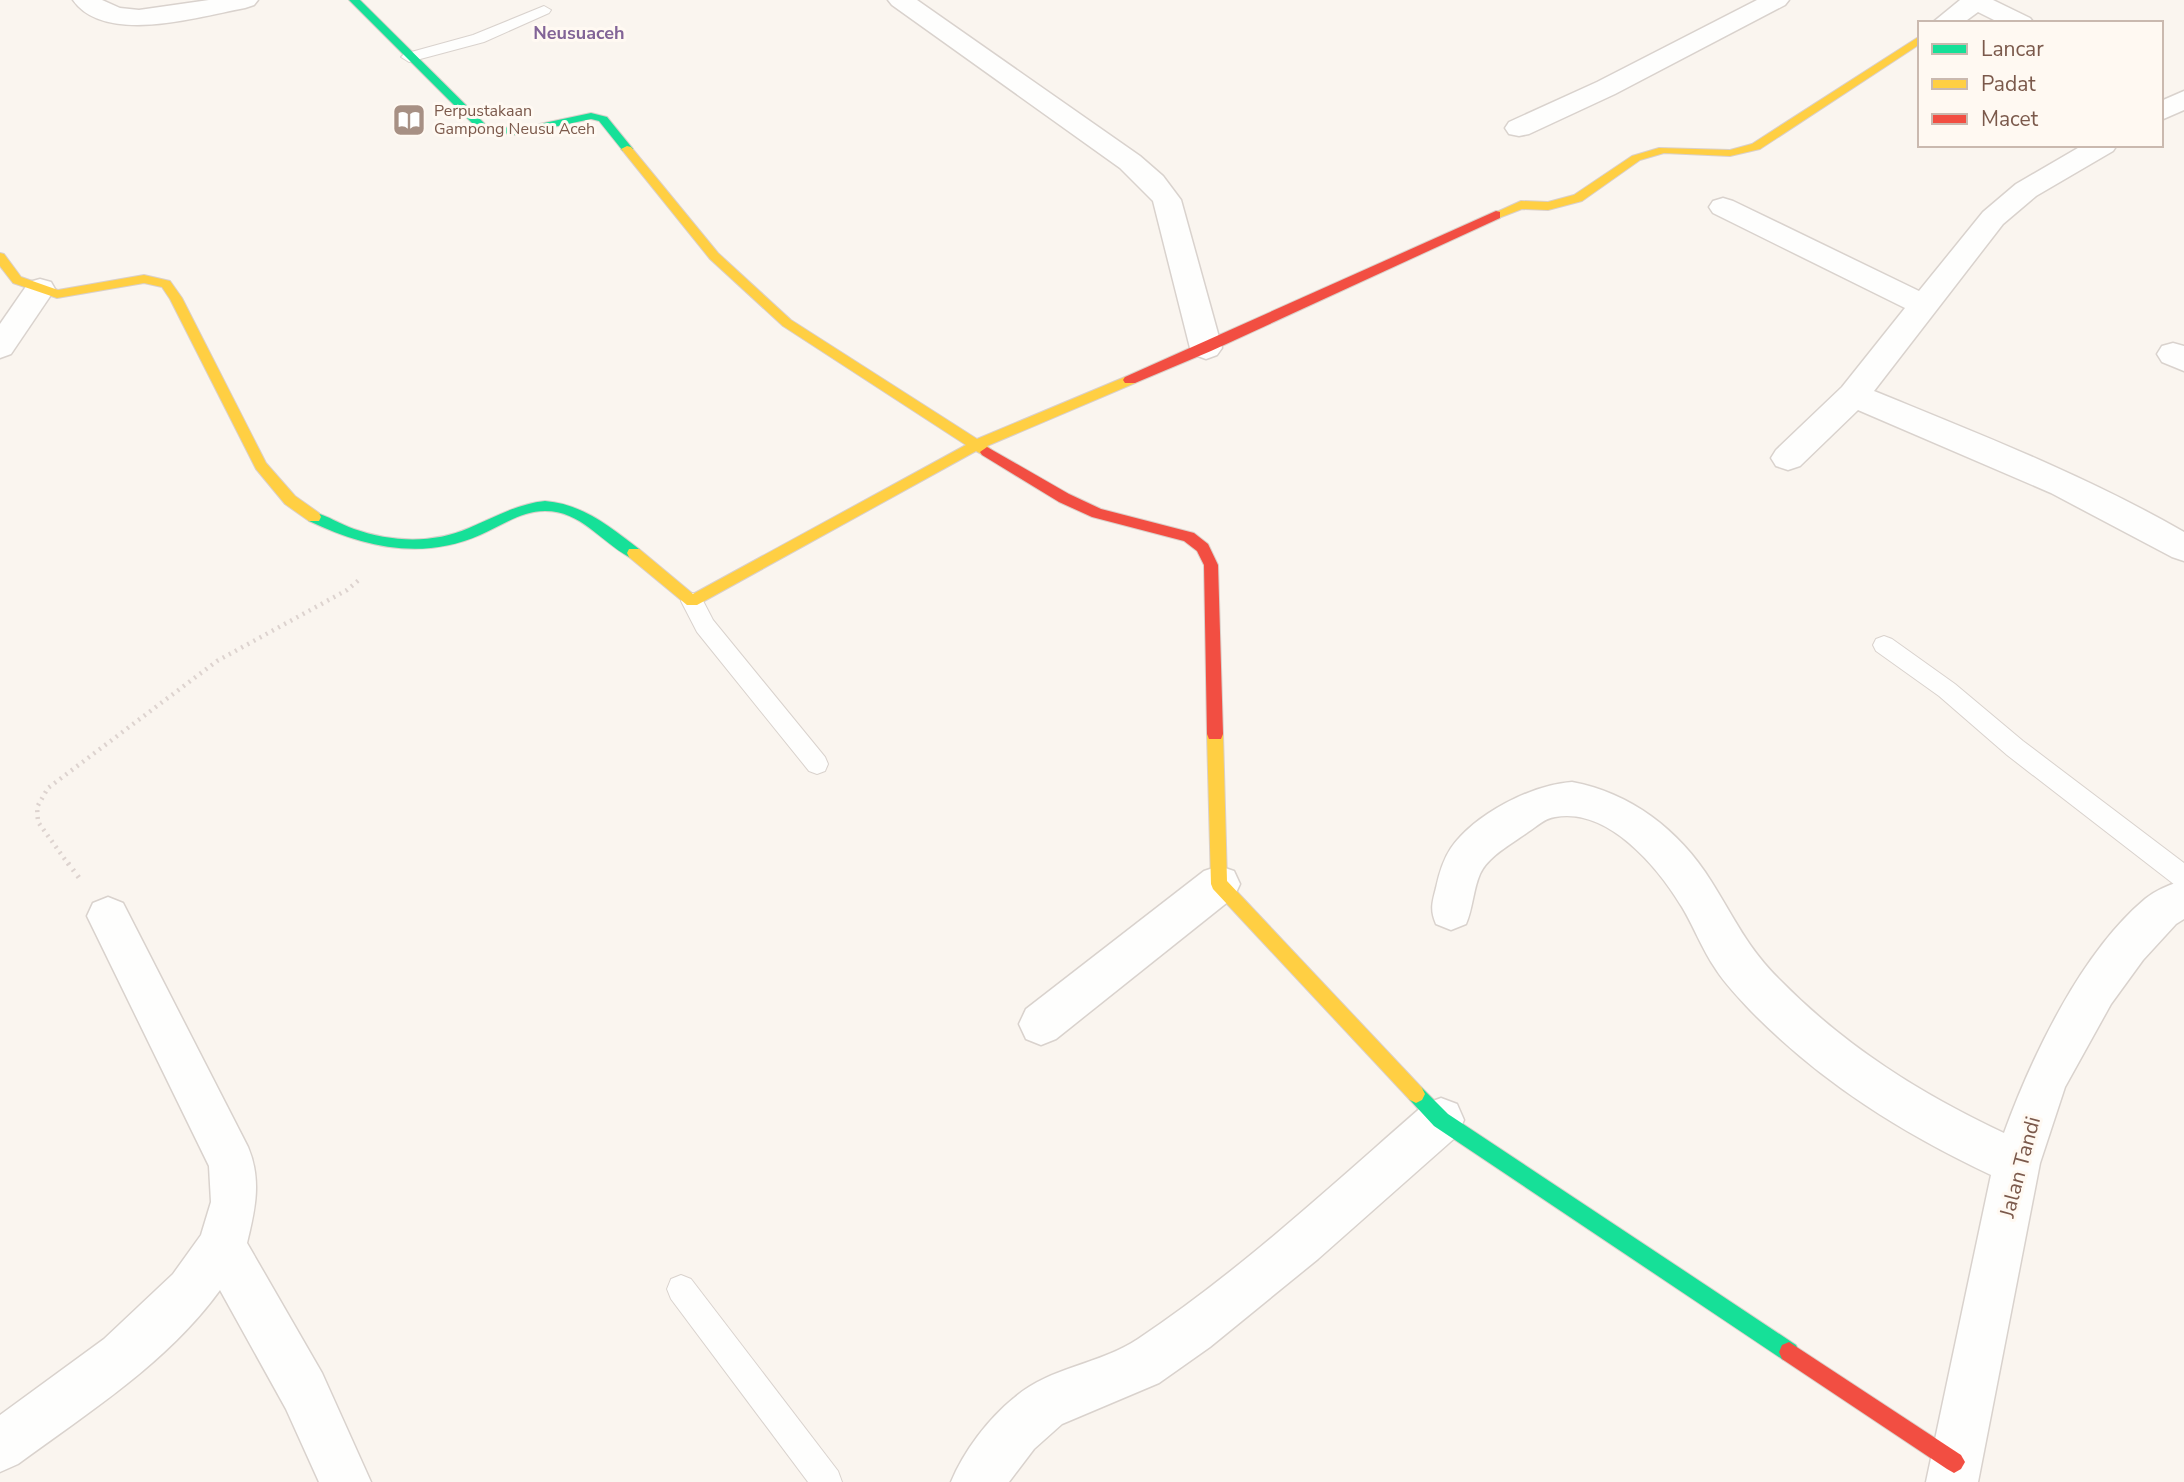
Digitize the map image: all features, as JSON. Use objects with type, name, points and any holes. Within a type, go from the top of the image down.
[{"type":"street","points":[[86,0],[104,13],[120,17],[143,17],[245,0]]},
{"type":"street","points":[[354,0],[482,127],[494,132],[524,132],[586,116],[603,119],[714,256],[745,288],[787,323],[976,445],[1064,498],[1097,513],[1189,537],[1200,543],[1209,554],[1211,565],[1219,884],[1441,1120],[1953,1472]]},
{"type":"street","points":[[901,0],[1130,162],[1153,182],[1167,200],[1175,224],[1206,348]]},
{"type":"street","points":[[1519,128],[1606,88],[1776,0]]},
{"type":"street","points":[[1948,21],[1975,1],[2017,21]]},
{"type":"street","points":[[0,257],[17,280],[57,293],[144,279],[166,284],[176,298],[249,447],[275,485],[298,509],[326,523],[389,543],[412,547],[451,542],[522,511],[549,505],[561,507],[592,523],[692,601],[976,445],[1206,348],[1508,209],[1521,205],[1548,206],[1578,198],[1636,158],[1663,150],[1730,153],[1756,147],[1918,40]]},
{"type":"street","points":[[2163,89],[2184,99]]},
{"type":"street","points":[[2163,111],[2184,99]]},
{"type":"street","points":[[1788,458],[1853,395],[1993,218],[2026,190],[2100,147]]},
{"type":"street","points":[[1723,207],[1923,305]]},
{"type":"street","points":[[0,347],[40,289]]},
{"type":"street","points":[[1853,395],[2073,488],[2140,521],[2184,548]]},
{"type":"street","points":[[1451,911],[1464,863],[1494,834],[1528,811],[1550,800],[1567,798],[1587,801],[1624,817],[1672,861],[1690,885],[1730,955],[1810,1038],[1860,1078],[1929,1122],[2017,1164]]},
{"type":"street","points":[[1041,1024],[1219,884]]},
{"type":"street","name":"Jalan Tandi","points":[[1953,1472],[2017,1164],[2046,1079],[2096,990],[2128,946],[2161,911],[2184,898]]},
{"type":"street","points":[[0,1446],[122,1357],[190,1291],[222,1247],[234,1202],[232,1163],[108,916]]},
{"type":"street","points":[[977,1482],[1014,1435],[1043,1407],[1080,1389],[1113,1379],[1153,1359],[1284,1257],[1441,1120]]},
{"type":"street","points":[[222,1247],[285,1354],[333,1451],[345,1482]]},
{"type":"lane","points":[[410,57],[482,38],[512,27],[544,10]]},
{"type":"lane","points":[[692,601],[705,625],[817,765]]},
{"type":"lane","points":[[1884,645],[1947,690],[2015,748],[2184,877]]},
{"type":"lane","points":[[681,1289],[828,1482]]},
{"type":"path","points":[[108,916],[38,822],[37,807],[48,788],[217,661],[347,590],[362,578],[389,543]]},
{"type":"traffic: fast","points":[[354,0],[482,127],[516,132],[591,116],[603,119],[627,149]]},
{"type":"traffic: fast","points":[[314,517],[373,540],[413,545],[454,540],[524,510],[556,507],[577,513],[634,553]]},
{"type":"traffic: fast","points":[[1416,1094],[1441,1120],[1789,1352]]},
{"type":"traffic: slow","points":[[1496,215],[1521,205],[1548,206],[1578,198],[1636,158],[1663,150],[1730,153],[1756,147],[1918,40]]},
{"type":"traffic: slow","points":[[627,149],[714,256],[787,323],[987,452]]},
{"type":"traffic: slow","points":[[0,257],[17,280],[57,294],[144,279],[166,284],[176,298],[261,466],[290,500],[314,517]]},
{"type":"traffic: slow","points":[[634,553],[692,601],[976,445],[1130,380]]},
{"type":"traffic: slow","points":[[1215,734],[1219,884],[1416,1094]]},
{"type":"traffic: jam","points":[[1130,380],[1496,215]]},
{"type":"traffic: jam","points":[[987,452],[1064,498],[1097,513],[1189,537],[1203,548],[1211,565],[1215,734]]},
{"type":"traffic: jam","points":[[1789,1352],[1954,1462]]},
{"type":"place","name":"Perpustakaan Gampong Neusu Aceh","points":[[409,120]]},
{"type":"district","name":"Neusuaceh","points":[[579,33]]}]
